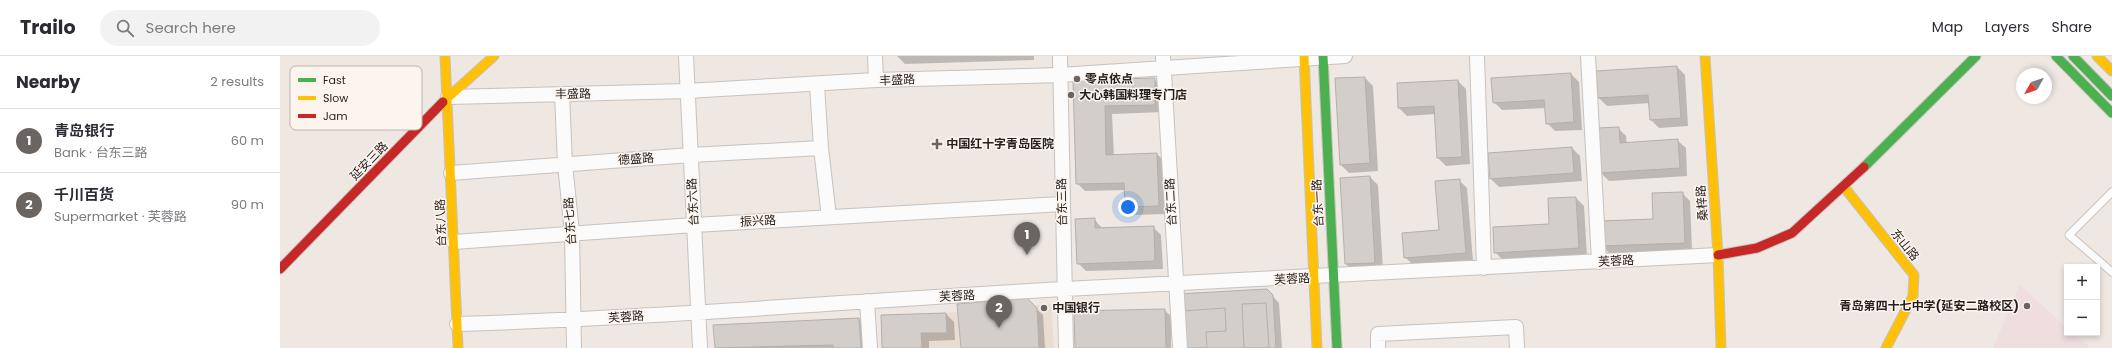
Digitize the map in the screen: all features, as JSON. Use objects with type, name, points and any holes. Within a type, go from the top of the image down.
[{"type":"main road","name":"台东八路","points":[[445,56],[458,348]]},
{"type":"main road","name":"延安三路","points":[[422,124],[448,97],[494,56]]},
{"type":"main road","name":"桑梓路","points":[[1705,56],[1718,255],[1721,348]]},
{"type":"main road","points":[[1718,255],[1757,248],[1792,233],[1844,187],[1976,56]]},
{"type":"main road","points":[[2056,56],[2112,113]]},
{"type":"main road","points":[[2073,56],[2112,96]]},
{"type":"main road","points":[[2097,56],[2112,71]]},
{"type":"main road","name":"台东一路","points":[[1304,57],[1318,348]]},
{"type":"main road","name":"台东一路","points":[[1323,57],[1337,348]]},
{"type":"main road","name":"延安三路","points":[[280,269],[416,130]]},
{"type":"main road","name":"东山路","points":[[1844,187],[1914,275],[1913,296],[1886,348]]},
{"type":"street","name":"台东六路","points":[[686,56],[700,348]]},
{"type":"street","points":[[875,56],[876,80]]},
{"type":"street","name":"台东三路","points":[[1060,56],[1063,289],[1066,348]]},
{"type":"street","name":"丰盛路","points":[[448,97],[687,92],[817,85],[876,80],[1060,75],[1163,62],[1345,56]]},
{"type":"street","points":[[1477,56],[1484,268]]},
{"type":"street","points":[[1588,56],[1599,262]]},
{"type":"street","name":"台东二路","points":[[1163,62],[1169,285],[1180,348]]},
{"type":"street","points":[[817,85],[821,148],[829,217]]},
{"type":"street","name":"台东七路","points":[[562,94],[565,164],[572,233],[574,348]]},
{"type":"street","name":"德盛路","points":[[451,172],[690,155],[821,148]]},
{"type":"street","name":"振兴路","points":[[454,242],[694,225],[1062,204]]},
{"type":"street","name":"芙蓉路","points":[[457,324],[573,320],[1063,289],[1314,278],[1718,255]]},
{"type":"street","points":[[867,301],[870,348]]},
{"type":"street","points":[[1378,348],[1378,334],[1516,327],[1517,348]]},
{"type":"lane","points":[[2112,192],[2069,235],[2112,272]]},
{"type":"lane","points":[[1306,293],[1314,278]]},
{"type":"shaded area","name":"青岛第四十七中学(延安二路校区)","points":[[2020,285],[2064,325],[2064,336],[2076,336],[2090,348],[1993,348]]},
{"type":"shaded area","points":[[1051,304],[1054,348],[884,348],[881,315],[946,313]]},
{"type":"building","points":[[1677,66],[1681,118],[1650,120],[1648,95],[1598,98],[1596,71]]},
{"type":"building","points":[[1571,73],[1574,122],[1546,124],[1544,100],[1493,103],[1491,78]]},
{"type":"building","points":[[1365,77],[1370,163],[1340,165],[1335,78]]},
{"type":"building","points":[[1155,78],[1155,105],[1105,106],[1106,155],[1157,153],[1159,206],[1125,207],[1124,183],[1076,184],[1073,80]]},
{"type":"building","points":[[1458,80],[1462,157],[1437,158],[1434,106],[1398,108],[1397,83]]},
{"type":"building","points":[[1619,127],[1620,143],[1678,139],[1680,168],[1600,173],[1597,128]]},
{"type":"building","points":[[1572,147],[1574,173],[1490,179],[1488,153]]},
{"type":"building","points":[[1370,176],[1375,263],[1345,264],[1340,178]]},
{"type":"building","points":[[1460,179],[1466,253],[1404,258],[1402,233],[1439,230],[1435,181]]},
{"type":"building","points":[[1683,192],[1685,243],[1601,246],[1600,221],[1653,219],[1652,193]]},
{"type":"building","points":[[1576,197],[1579,248],[1494,253],[1493,227],[1549,224],[1548,198]]},
{"type":"building","points":[[1095,218],[1095,228],[1154,226],[1155,261],[1077,264],[1075,219]]},
{"type":"building","points":[[1267,289],[1273,295],[1276,348],[1182,348],[1178,294]]},
{"type":"building","points":[[1027,298],[1037,308],[1039,348],[961,348],[957,304]]},
{"type":"building","points":[[1266,303],[1269,348],[1244,348],[1242,304]]},
{"type":"building","points":[[1225,308],[1226,331],[1206,332],[1207,348],[1186,348],[1183,311]]},
{"type":"building","points":[[1165,309],[1166,348],[1075,348],[1074,311]]},
{"type":"building","points":[[946,313],[947,333],[921,333],[922,348],[882,348],[881,315]]},
{"type":"building","points":[[859,318],[861,348],[833,348],[833,345],[715,348],[713,325]]},
{"type":"traffic: fast","points":[[1323,56],[1337,348]]},
{"type":"traffic: fast","points":[[1864,167],[1976,56]]},
{"type":"traffic: fast","points":[[2056,56],[2112,113]]},
{"type":"traffic: fast","points":[[2073,56],[2112,96]]},
{"type":"traffic: slow","points":[[445,56],[458,348]]},
{"type":"traffic: slow","points":[[443,102],[494,56]]},
{"type":"traffic: slow","points":[[1304,56],[1317,348]]},
{"type":"traffic: slow","points":[[1705,56],[1718,255],[1721,348]]},
{"type":"traffic: slow","points":[[2097,56],[2112,71]]},
{"type":"traffic: slow","points":[[1844,187],[1914,275],[1913,296],[1886,348]]},
{"type":"traffic: jam","points":[[422,124],[443,102]]},
{"type":"traffic: jam","points":[[280,269],[416,130]]},
{"type":"traffic: jam","points":[[1718,255],[1757,248],[1792,233],[1864,167]]},
{"type":"place","name":"零点依点","points":[[1077,79]]},
{"type":"place","name":"大心韩国料理专门店","points":[[1071,95]]},
{"type":"place","name":"中国红十字青岛医院","points":[[937,144]]},
{"type":"place","name":"青岛银行","points":[[1027,255]]},
{"type":"place","name":"青岛第四十七中学(延安二路校区)","points":[[2027,306]]},
{"type":"place","name":"中国银行","points":[[1044,308]]},
{"type":"place","name":"千川百货","points":[[999,328]]}]
